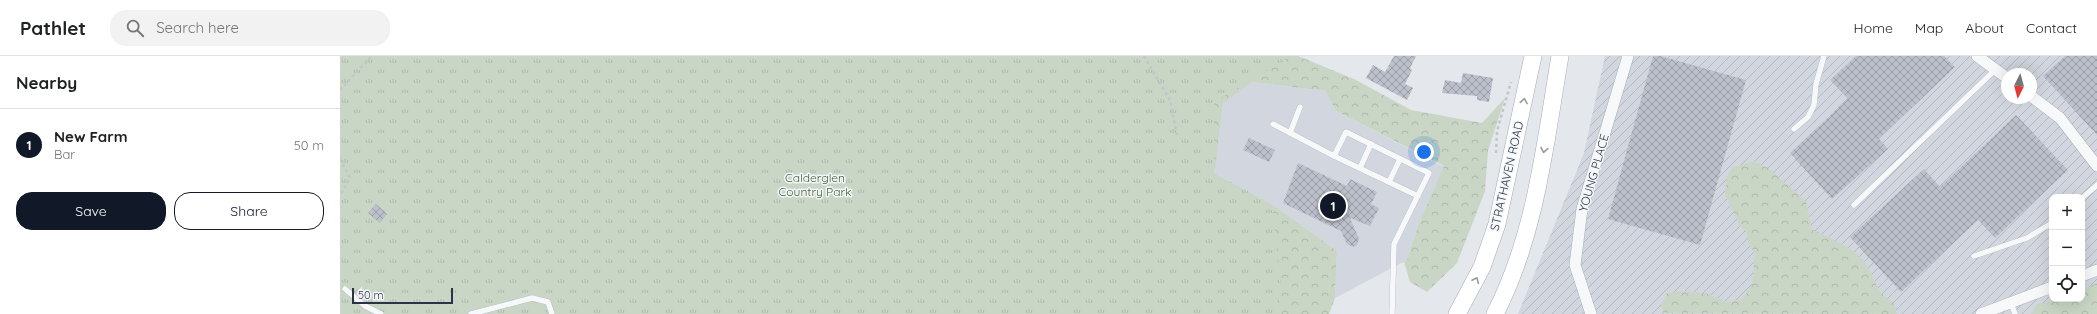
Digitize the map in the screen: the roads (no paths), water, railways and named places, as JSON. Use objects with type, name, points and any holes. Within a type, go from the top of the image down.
[{"type":"main road","name":"STRATHAVEN ROAD","points":[[1457,314],[1482,267],[1497,224],[1532,56]]},
{"type":"main road","points":[[1494,314],[1514,272],[1528,228],[1540,171],[1560,56]]},
{"type":"street","name":"YOUNG PLACE","points":[[1591,314],[1575,265],[1582,209],[1628,56]]},
{"type":"street","points":[[1977,56],[2001,74]]},
{"type":"street","points":[[2037,101],[2060,118],[2097,166]]},
{"type":"street","points":[[2085,275],[2097,270]]},
{"type":"street","points":[[1981,314],[2049,288]]},
{"type":"lane","points":[[1794,129],[1808,117],[1814,105],[1816,84],[1824,56]]},
{"type":"lane","points":[[1854,205],[1996,70]]},
{"type":"lane","points":[[1290,133],[1300,107]]},
{"type":"lane","points":[[1273,124],[1334,156],[1418,196]]},
{"type":"lane","points":[[1334,156],[1346,132],[1430,173],[1394,244],[1392,314]]},
{"type":"lane","points":[[1360,168],[1371,144]]},
{"type":"lane","points":[[1389,182],[1400,159]]},
{"type":"lane","points":[[2085,195],[2097,185]]},
{"type":"lane","points":[[1974,256],[2027,238],[2049,225]]},
{"type":"lane","points":[[345,289],[365,306],[382,314]]},
{"type":"lane","points":[[471,314],[532,298],[548,302],[552,314]]},
{"type":"lane","points":[[2011,303],[2015,314]]},
{"type":"place","name":"New Farm","points":[[1333,206]]},
{"type":"park label","name":"Calderglen Country Park","points":[[815,185]]}]
